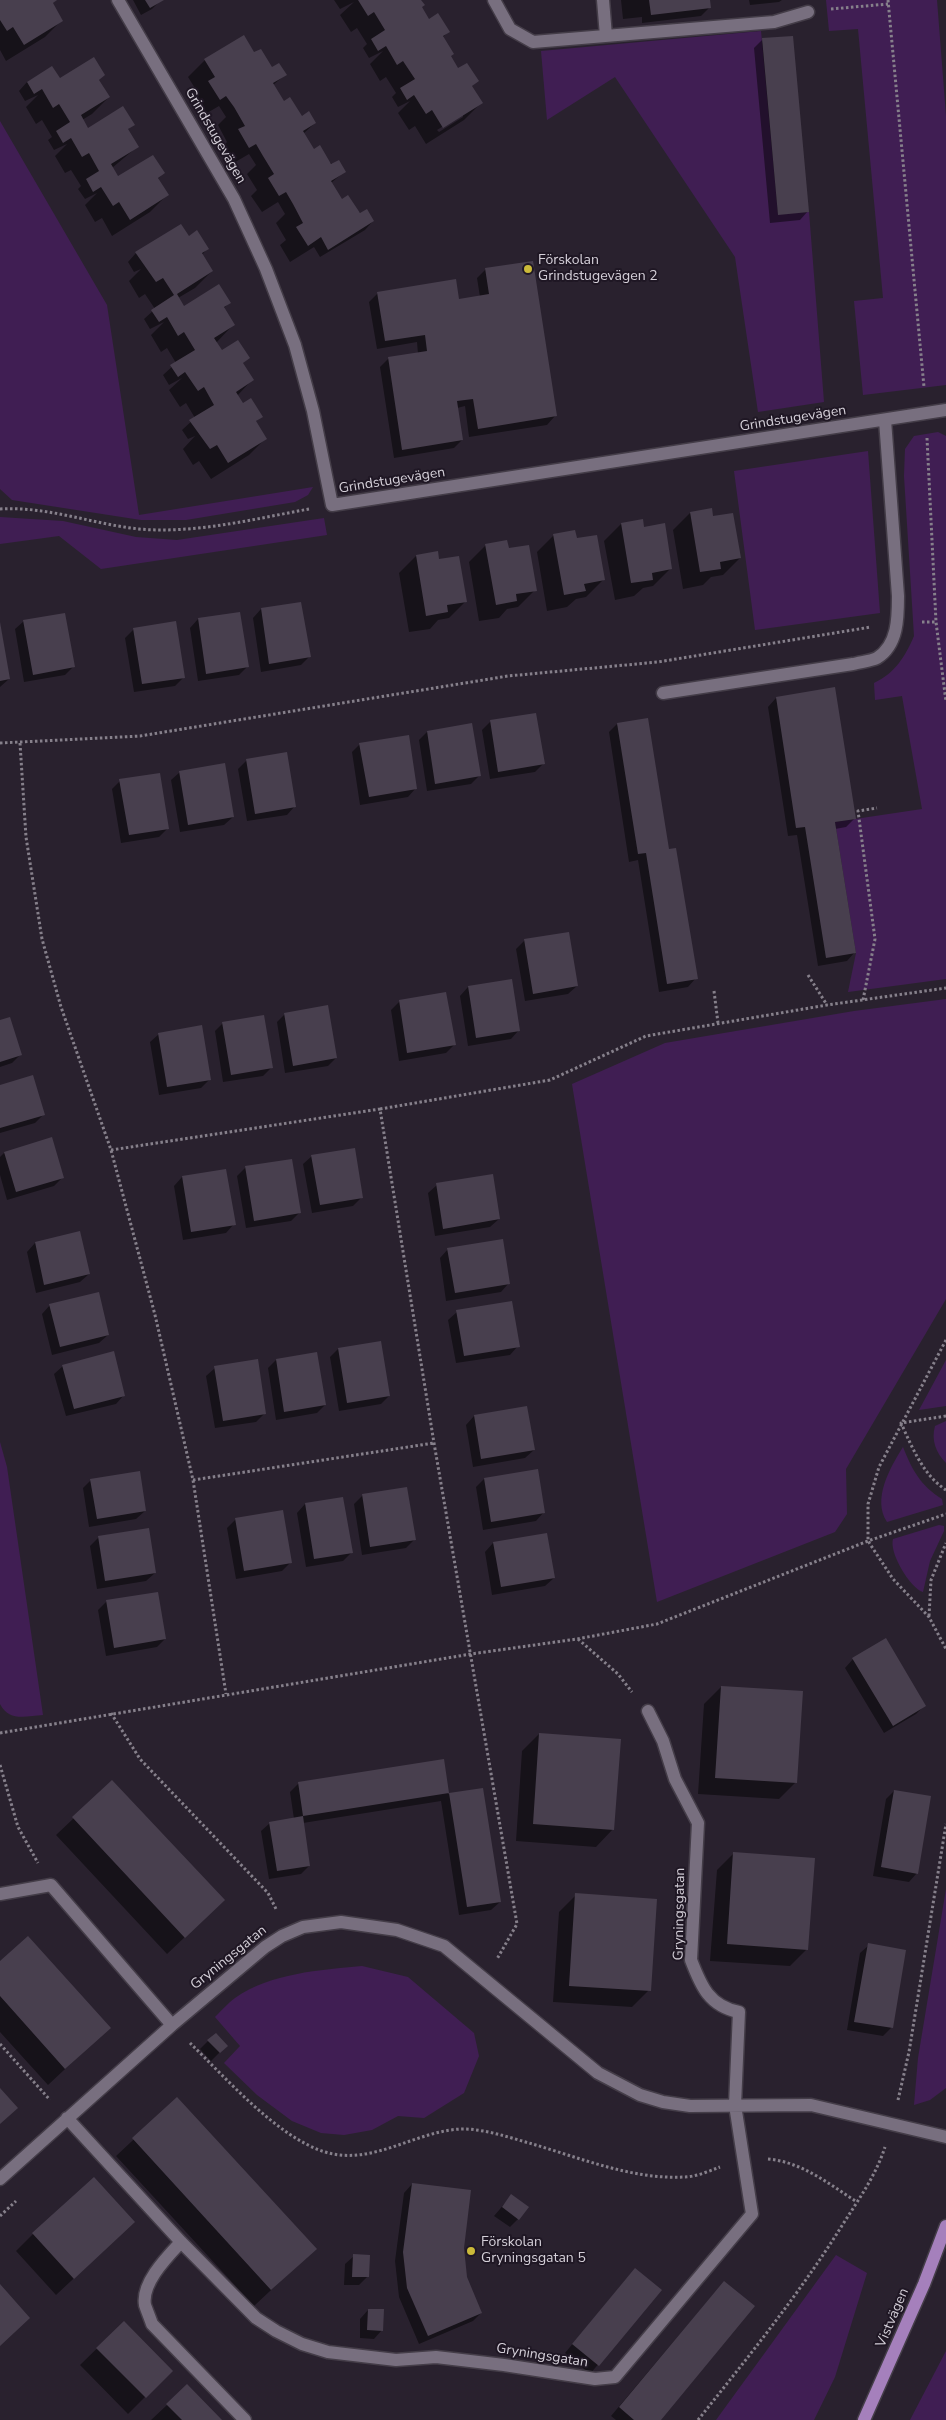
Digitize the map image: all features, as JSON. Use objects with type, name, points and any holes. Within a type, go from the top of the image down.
[{"type":"main road","name":"Vistvägen","points":[[864,2420],[924,2284],[946,2226]]},
{"type":"street","name":"Grindstugevägen","points":[[118,0],[234,199],[266,269],[295,345],[313,412],[332,505],[946,410]]},
{"type":"street","points":[[494,0],[510,29],[533,42],[774,22],[808,12]]},
{"type":"street","points":[[603,0],[606,36]]},
{"type":"street","points":[[663,693],[844,665],[876,658],[891,644],[898,623],[894,524],[885,420]]},
{"type":"street","name":"Gryningsgatan","points":[[67,2118],[181,2242],[256,2318],[302,2344],[328,2352],[396,2360],[436,2357],[504,2364],[595,2379],[615,2377],[752,2214],[735,2105],[739,2012],[724,2008],[711,1997],[698,1980],[691,1960],[698,1823],[675,1779],[663,1741],[648,1711]]},
{"type":"street","points":[[0,1894],[51,1885],[172,2025]]},
{"type":"street","name":"Gryningsgatan","points":[[0,2179],[244,1962],[289,1933],[317,1924],[341,1922],[397,1930],[420,1936],[444,1946],[598,2073],[618,2085],[663,2102],[690,2106],[811,2105],[946,2137]]},
{"type":"street","points":[[181,2242],[163,2262],[150,2281],[145,2303],[152,2324],[245,2420]]},
{"type":"path","points":[[808,12],[888,2],[926,414],[936,622],[946,702]]},
{"type":"path","points":[[0,509],[15,508],[60,514],[139,528],[181,529],[332,505]]},
{"type":"path","points":[[0,744],[140,736],[508,676],[658,662],[898,623],[936,622]]},
{"type":"path","points":[[20,743],[26,838],[42,939],[61,1007],[111,1150],[155,1315],[192,1480],[226,1694]]},
{"type":"path","points":[[863,1000],[875,939],[858,812],[877,808]]},
{"type":"path","points":[[808,975],[827,1005]]},
{"type":"path","points":[[111,1150],[380,1109],[550,1080],[646,1036],[827,1005],[946,988]]},
{"type":"path","points":[[714,991],[718,1023]]},
{"type":"path","points":[[380,1109],[434,1443],[517,1924],[486,1980]]},
{"type":"path","points":[[946,1340],[879,1467],[868,1504],[868,1541],[893,1579],[929,1617],[946,1649]]},
{"type":"path","points":[[901,1423],[946,1416]]},
{"type":"path","points":[[901,1423],[917,1457],[938,1485],[946,1490]]},
{"type":"path","points":[[192,1480],[434,1443]]},
{"type":"path","points":[[0,1733],[471,1654],[577,1639],[657,1624],[868,1541],[946,1514]]},
{"type":"path","points":[[929,1617],[931,1580],[946,1542]]},
{"type":"path","points":[[577,1639],[618,1674],[648,1711]]},
{"type":"path","points":[[111,1713],[140,1759],[268,1893],[289,1933]]},
{"type":"path","points":[[0,1765],[18,1827],[51,1885]]},
{"type":"path","points":[[698,2420],[781,2315],[822,2258],[872,2179],[893,2124],[909,2052],[946,1824]]},
{"type":"path","points":[[172,2025],[252,2104],[294,2137],[325,2152],[351,2156],[394,2148],[446,2131],[466,2129],[500,2134],[650,2176],[686,2177],[744,2160],[758,2158],[790,2163],[806,2170],[857,2202]]},
{"type":"path","points":[[0,2044],[67,2118]]},
{"type":"shaded area","points":[[826,0],[937,0],[946,116],[946,385],[863,395],[854,301],[883,298],[858,29],[829,31]]},
{"type":"shaded area","points":[[761,31],[778,214],[809,212],[824,402],[758,412],[735,257],[615,77],[547,120],[541,51]]},
{"type":"shaded area","points":[[0,121],[107,305],[139,515],[313,487],[308,495],[295,502],[186,520],[141,520],[12,500],[0,489]]},
{"type":"shaded area","points":[[938,432],[946,436],[946,979],[848,992],[856,953],[835,822],[922,809],[902,696],[875,700],[874,683],[894,669],[907,651],[914,636],[904,476],[905,449],[914,436]]},
{"type":"shaded area","points":[[868,451],[880,613],[755,630],[734,471]]},
{"type":"shaded area","points":[[0,517],[63,521],[136,537],[177,540],[324,518],[327,535],[101,569],[59,536],[0,544]]},
{"type":"shaded area","points":[[946,999],[946,1299],[846,1469],[847,1514],[835,1532],[657,1602],[572,1084],[665,1043],[854,1011]]},
{"type":"shaded area","points":[[946,1360],[946,1406],[919,1410]]},
{"type":"shaded area","points":[[946,1421],[946,1463],[937,1451],[934,1431],[935,1426]]},
{"type":"shaded area","points":[[0,1442],[7,1467],[43,1715],[13,1716],[4,1710],[0,1704]]},
{"type":"shaded area","points":[[903,1447],[918,1477],[928,1489],[942,1499],[943,1505],[887,1522],[881,1504],[884,1484]]},
{"type":"shaded area","points":[[939,1525],[944,1526],[944,1531],[930,1561],[923,1592],[912,1584],[897,1561],[894,1553],[893,1539]]},
{"type":"shaded area","points":[[946,1889],[946,2088],[930,2100],[914,2105],[918,2058]]},
{"type":"shaded area","points":[[362,1966],[408,1977],[474,2033],[479,2056],[464,2093],[424,2118],[398,2116],[372,2130],[344,2135],[321,2133],[292,2121],[257,2095],[224,2063],[240,2046],[215,2017],[235,1998],[264,1983],[296,1974]]},
{"type":"shaded area","points":[[836,2255],[867,2273],[835,2377],[814,2420],[716,2420]]},
{"type":"shaded area","points":[[946,2351],[946,2420],[910,2420]]},
{"type":"building","points":[[0,0],[57,0],[53,3],[63,21],[24,45],[13,27],[7,31],[0,20]]},
{"type":"building","points":[[145,0],[164,0],[150,8]]},
{"type":"building","points":[[358,0],[421,0],[425,5],[422,7],[429,19],[438,13],[450,32],[443,36],[454,54],[451,56],[458,68],[467,63],[479,81],[472,86],[483,103],[443,128],[432,110],[426,114],[414,95],[407,100],[400,88],[415,79],[403,61],[397,65],[386,46],[378,51],[371,39],[385,30],[374,12],[368,16]]},
{"type":"building","points":[[649,0],[710,0],[711,8],[651,15]]},
{"type":"building","points":[[244,35],[254,52],[261,49],[272,67],[279,63],[287,75],[273,83],[284,101],[290,97],[302,116],[309,111],[316,123],[303,131],[314,149],[320,145],[331,164],[339,160],[346,172],[331,181],[342,199],[348,195],[360,213],[367,209],[374,221],[328,250],[321,237],[308,246],[296,227],[303,223],[286,192],[279,196],[268,178],[274,174],[256,144],[249,148],[238,129],[245,126],[234,107],[226,96],[220,100],[208,81],[215,77],[204,59]]},
{"type":"building","points":[[793,36],[809,212],[778,215],[762,38]]},
{"type":"building","points":[[94,57],[105,75],[99,80],[110,97],[81,115],[88,128],[123,106],[135,125],[128,129],[139,147],[111,164],[118,176],[153,155],[165,173],[158,178],[169,195],[130,220],[119,202],[113,206],[101,187],[93,192],[86,179],[99,171],[89,153],[82,157],[71,138],[63,143],[56,131],[70,122],[59,104],[53,108],[42,89],[34,94],[27,82],[52,66],[60,78]]},
{"type":"building","points":[[181,224],[189,236],[197,230],[209,249],[202,253],[213,271],[177,294],[184,306],[219,284],[231,303],[224,307],[235,325],[214,338],[222,350],[238,340],[250,358],[243,363],[254,380],[236,392],[243,403],[251,398],[263,417],[256,421],[267,439],[228,463],[217,445],[210,449],[189,420],[214,405],[204,387],[198,391],[185,372],[178,377],[170,365],[195,350],[184,332],[178,336],[167,317],[159,322],[151,310],[174,295],[163,278],[156,282],[135,252]]},
{"type":"building","points":[[533,261],[557,416],[478,429],[473,399],[457,401],[463,440],[402,450],[388,357],[427,351],[425,335],[385,341],[377,292],[456,279],[459,299],[489,294],[485,268]]},
{"type":"building","points":[[712,508],[713,516],[733,513],[741,558],[720,562],[721,569],[700,572],[690,512]]},
{"type":"building","points":[[643,519],[644,527],[665,523],[672,569],[652,573],[653,580],[631,583],[621,523]]},
{"type":"building","points":[[575,530],[577,538],[597,535],[605,580],[584,584],[586,591],[564,595],[553,534]]},
{"type":"building","points":[[507,540],[509,548],[529,545],[537,591],[516,594],[517,601],[496,605],[485,544]]},
{"type":"building","points":[[438,551],[439,559],[459,556],[467,602],[447,605],[448,612],[426,616],[416,555]]},
{"type":"building","points":[[301,602],[311,657],[269,664],[261,608]]},
{"type":"building","points":[[240,612],[249,667],[206,674],[198,618]]},
{"type":"building","points":[[65,613],[75,667],[33,675],[23,620]]},
{"type":"building","points":[[176,621],[185,678],[142,684],[133,628]]},
{"type":"building","points":[[0,622],[10,679],[0,681]]},
{"type":"building","points":[[835,687],[856,819],[835,822],[856,953],[826,958],[805,827],[796,828],[776,697]]},
{"type":"building","points":[[536,713],[545,764],[498,772],[490,720]]},
{"type":"building","points":[[648,718],[669,849],[676,848],[698,979],[667,984],[646,853],[638,854],[617,723]]},
{"type":"building","points":[[472,723],[481,776],[435,784],[427,731]]},
{"type":"building","points":[[409,735],[417,789],[369,797],[359,743]]},
{"type":"building","points":[[287,752],[296,807],[255,814],[246,759]]},
{"type":"building","points":[[225,763],[234,817],[188,825],[179,771]]},
{"type":"building","points":[[160,773],[169,829],[129,835],[119,779]]},
{"type":"building","points":[[569,932],[578,986],[533,994],[524,939]]},
{"type":"building","points":[[512,979],[520,1031],[476,1038],[468,986]]},
{"type":"building","points":[[446,992],[456,1045],[407,1053],[399,1000]]},
{"type":"building","points":[[328,1005],[337,1058],[293,1066],[284,1013]]},
{"type":"building","points":[[264,1015],[273,1068],[231,1075],[222,1022]]},
{"type":"building","points":[[10,1017],[22,1055],[0,1062],[0,1020]]},
{"type":"building","points":[[202,1025],[211,1080],[167,1087],[158,1033]]},
{"type":"building","points":[[33,1075],[45,1115],[0,1128],[0,1085]]},
{"type":"building","points":[[52,1137],[64,1178],[16,1192],[4,1152]]},
{"type":"building","points":[[355,1148],[363,1198],[320,1205],[311,1155]]},
{"type":"building","points":[[292,1159],[301,1213],[254,1221],[245,1166]]},
{"type":"building","points":[[226,1169],[236,1225],[191,1232],[182,1176]]},
{"type":"building","points":[[493,1174],[500,1219],[443,1229],[436,1183]]},
{"type":"building","points":[[80,1231],[90,1274],[44,1285],[35,1242]]},
{"type":"building","points":[[503,1239],[510,1284],[455,1293],[447,1248]]},
{"type":"building","points":[[99,1292],[109,1335],[60,1347],[49,1304]]},
{"type":"building","points":[[512,1301],[520,1347],[464,1356],[456,1310]]},
{"type":"building","points":[[381,1341],[390,1396],[347,1403],[338,1348]]},
{"type":"building","points":[[114,1351],[125,1396],[74,1409],[62,1365]]},
{"type":"building","points":[[317,1352],[326,1405],[284,1412],[276,1359]]},
{"type":"building","points":[[258,1359],[266,1414],[223,1421],[214,1366]]},
{"type":"building","points":[[527,1406],[535,1450],[481,1459],[474,1415]]},
{"type":"building","points":[[538,1469],[545,1513],[491,1522],[484,1478]]},
{"type":"building","points":[[140,1471],[146,1511],[97,1519],[90,1479]]},
{"type":"building","points":[[407,1487],[416,1540],[370,1547],[362,1494]]},
{"type":"building","points":[[343,1497],[353,1553],[314,1559],[305,1503]]},
{"type":"building","points":[[283,1510],[292,1563],[244,1571],[235,1518]]},
{"type":"building","points":[[149,1528],[156,1573],[105,1581],[98,1536]]},
{"type":"building","points":[[547,1533],[555,1578],[501,1587],[493,1542]]},
{"type":"building","points":[[158,1592],[166,1639],[114,1648],[106,1600]]},
{"type":"building","points":[[886,1638],[926,1706],[893,1726],[852,1658]]},
{"type":"building","points":[[721,1686],[803,1691],[797,1783],[715,1778]]},
{"type":"building","points":[[539,1733],[621,1739],[614,1830],[533,1824]]},
{"type":"building","points":[[444,1759],[449,1793],[303,1816],[298,1782]]},
{"type":"building","points":[[112,1780],[225,1900],[185,1938],[72,1817]]},
{"type":"building","points":[[483,1788],[501,1902],[467,1907],[449,1793]]},
{"type":"building","points":[[894,1790],[931,1796],[918,1874],[881,1867]]},
{"type":"building","points":[[303,1816],[310,1866],[277,1871],[269,1822]]},
{"type":"building","points":[[733,1852],[815,1858],[808,1950],[727,1944]]},
{"type":"building","points":[[575,1893],[657,1899],[651,1991],[569,1986]]},
{"type":"building","points":[[28,1936],[111,2028],[65,2069],[0,1996],[0,1961]]},
{"type":"building","points":[[868,1943],[906,1950],[893,2028],[854,2022]]},
{"type":"building","points":[[216,2033],[228,2046],[220,2053],[207,2040]]},
{"type":"building","points":[[0,2088],[18,2108],[0,2124]]},
{"type":"building","points":[[177,2097],[317,2249],[271,2290],[132,2138]]},
{"type":"building","points":[[94,2177],[135,2222],[74,2279],[32,2233]]},
{"type":"building","points":[[412,2183],[471,2190],[464,2248],[467,2277],[482,2313],[428,2336],[407,2288],[403,2252]]},
{"type":"building","points":[[511,2194],[529,2207],[519,2220],[502,2207]]},
{"type":"building","points":[[353,2254],[370,2255],[369,2277],[352,2277]]},
{"type":"building","points":[[635,2268],[662,2290],[599,2366],[572,2344]]},
{"type":"building","points":[[724,2281],[755,2306],[661,2420],[634,2420],[619,2407]]},
{"type":"building","points":[[0,2284],[30,2318],[0,2346]]},
{"type":"building","points":[[368,2309],[384,2309],[383,2331],[367,2330]]},
{"type":"building","points":[[124,2321],[173,2371],[146,2398],[96,2348]]},
{"type":"building","points":[[187,2384],[222,2420],[182,2420],[166,2404]]},
{"type":"place","name":"Förskolan Grindstugevägen 2","points":[[528,269]]},
{"type":"place","name":"Förskolan Gryningsgatan 5","points":[[471,2251]]}]
